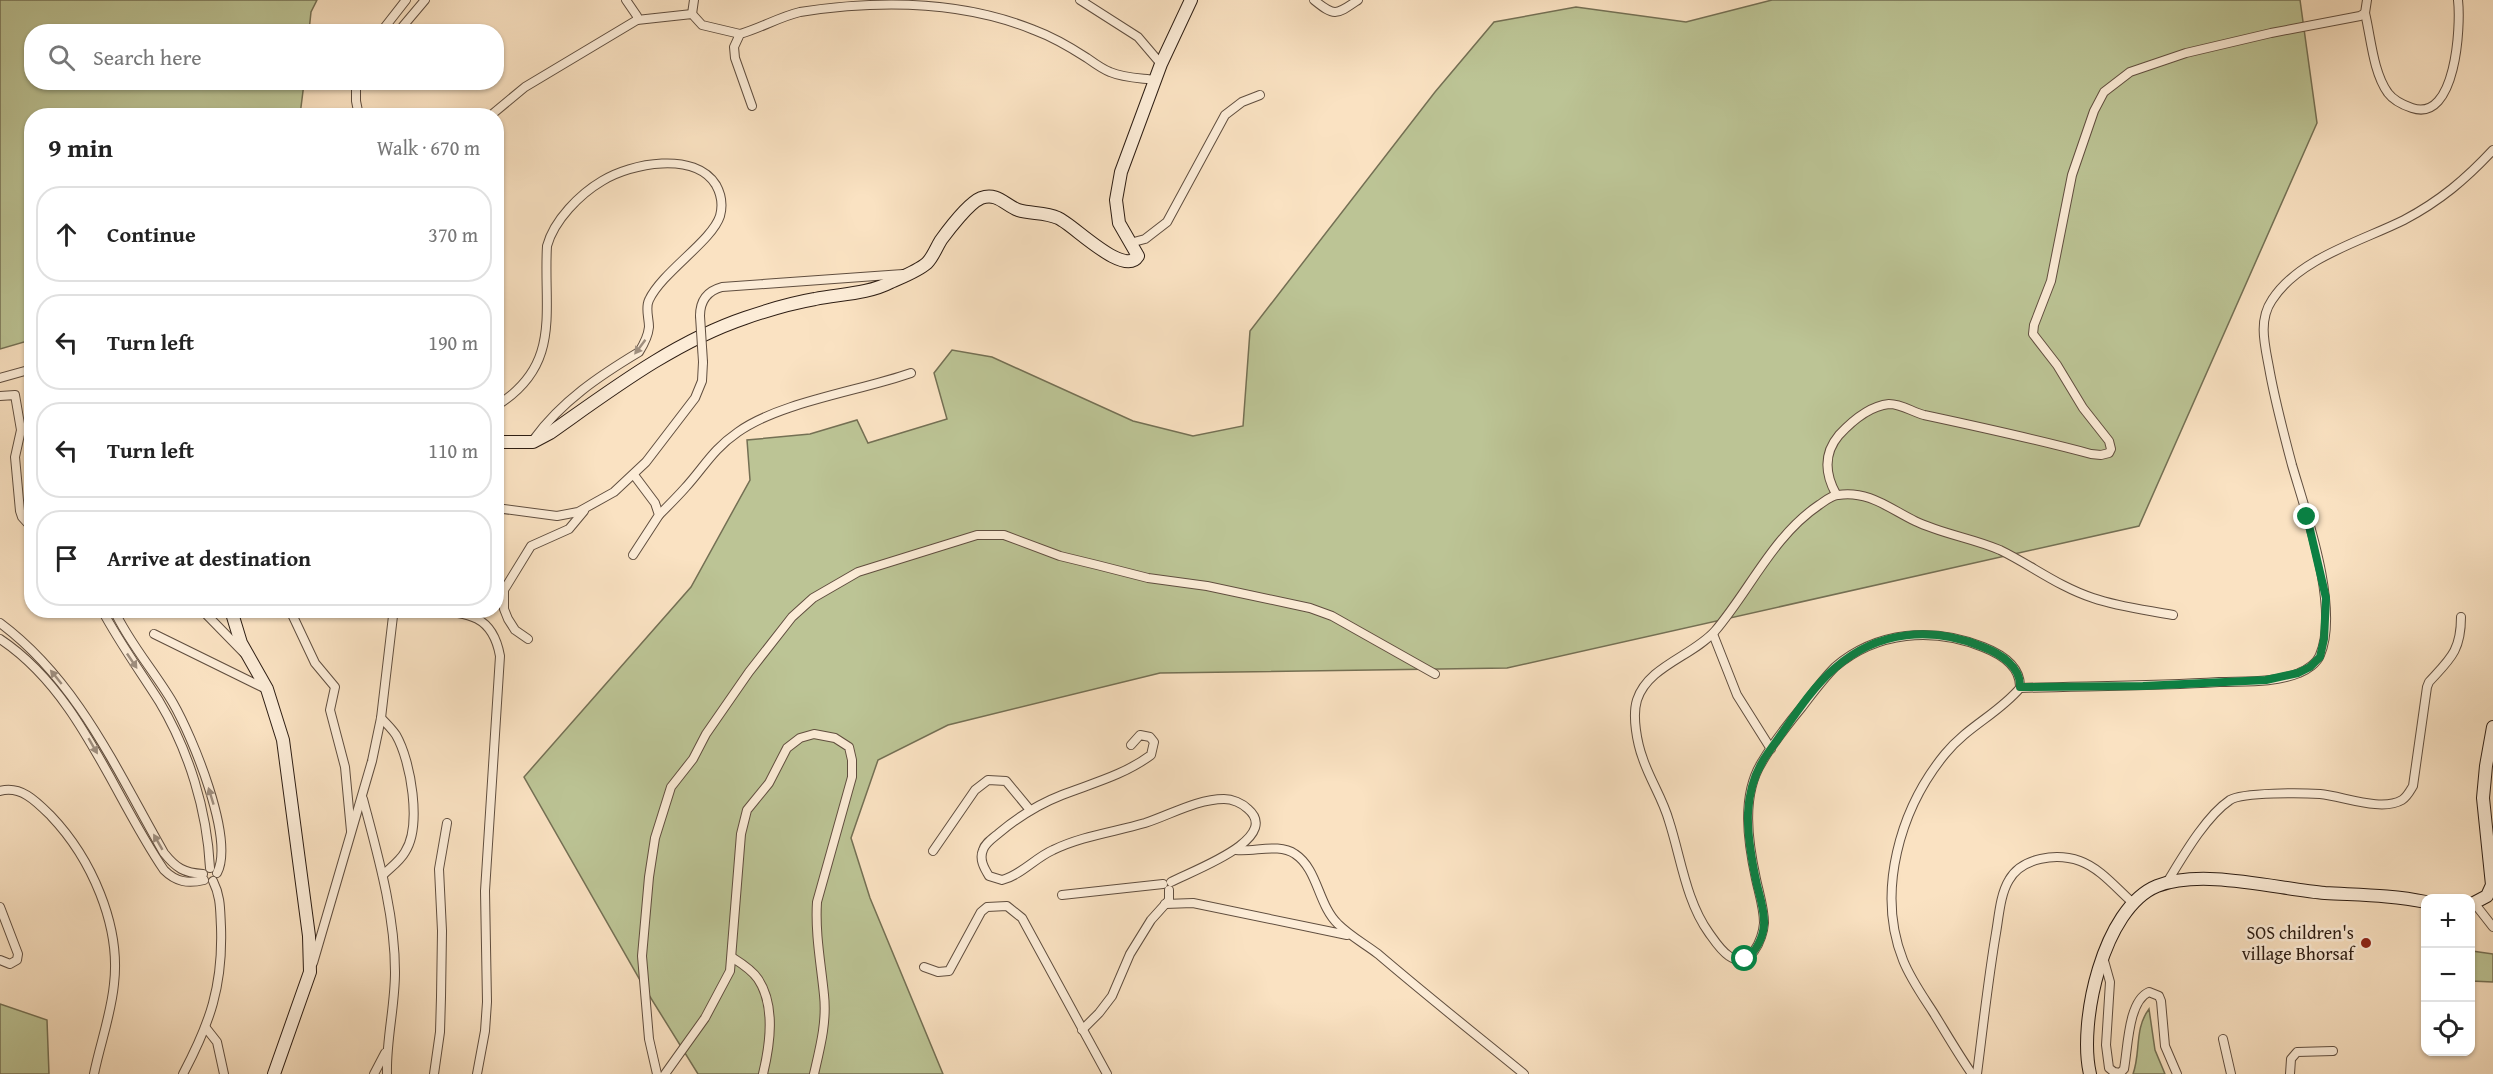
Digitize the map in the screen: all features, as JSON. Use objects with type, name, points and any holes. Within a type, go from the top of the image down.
[{"type":"main road","points":[[504,442],[533,442],[550,433],[660,358],[715,330],[787,305],[873,289],[906,274],[929,261],[941,241],[970,206],[985,196],[1000,198],[1023,211],[1047,213],[1060,218],[1113,258],[1131,262],[1135,260],[1138,256],[1136,251],[1119,223],[1116,200],[1121,172],[1161,64],[1191,0]]},
{"type":"main road","points":[[234,618],[248,657],[260,673],[267,689],[283,740],[305,897],[310,972],[274,1074]]},
{"type":"main road","points":[[2475,904],[2487,896],[2492,885],[2483,798],[2493,727]]},
{"type":"main road","points":[[2090,1074],[2087,1042],[2090,1007],[2103,957],[2118,926],[2133,903],[2148,891],[2190,879],[2421,901]]},
{"type":"street","points":[[387,24],[406,0]]},
{"type":"street","points":[[405,24],[425,0]]},
{"type":"street","points":[[626,0],[637,16],[637,20]]},
{"type":"street","points":[[692,14],[694,0]]},
{"type":"street","points":[[1080,0],[1138,37],[1161,64]]},
{"type":"street","points":[[1314,0],[1328,11],[1338,13],[1358,0]]},
{"type":"street","points":[[2367,0],[2365,13],[2380,76],[2389,94],[2401,105],[2420,111],[2434,106],[2447,86],[2456,60],[2460,34],[2458,0]]},
{"type":"street","points":[[692,14],[702,25],[740,34],[774,20],[822,9],[874,3],[945,6],[991,16],[1035,30],[1062,43],[1108,72],[1125,77],[1155,80]]},
{"type":"street","points":[[1836,494],[1826,469],[1830,447],[1843,431],[1864,413],[1889,404],[1902,406],[1921,414],[1994,428],[2091,454],[2109,453],[2111,449],[2109,441],[2083,408],[2057,364],[2033,334],[2034,325],[2051,281],[2072,175],[2094,111],[2104,92],[2130,72],[2161,60],[2365,13]]},
{"type":"street","points":[[500,108],[525,87],[637,20],[692,14]]},
{"type":"street","points":[[740,34],[734,46],[735,58],[752,106]]},
{"type":"street","points":[[357,90],[357,108]]},
{"type":"street","points":[[1130,243],[1145,239],[1167,222],[1225,115],[1242,102],[1260,95]]},
{"type":"street","points":[[2020,687],[2143,686],[2266,680],[2298,673],[2310,667],[2320,657],[2324,639],[2326,598],[2276,405],[2263,337],[2264,316],[2271,300],[2311,264],[2405,219],[2452,192],[2493,150]]},
{"type":"street","points":[[504,400],[522,386],[535,368],[544,345],[548,326],[547,246],[549,236],[558,222],[604,179],[630,169],[673,164],[691,165],[709,177],[720,193],[720,215],[716,225],[654,293],[648,306],[649,327],[639,352],[570,399],[550,418],[533,442]]},
{"type":"street","points":[[504,509],[557,516],[586,508],[614,492],[634,475],[695,398],[702,381],[700,316],[705,297],[714,289],[906,274]]},
{"type":"street","points":[[0,378],[24,371]]},
{"type":"street","points":[[633,555],[660,514],[686,488],[712,453],[739,431],[767,416],[911,373]]},
{"type":"street","points":[[0,396],[15,395],[21,426],[15,457],[20,511],[24,519]]},
{"type":"street","points":[[634,475],[655,503],[660,514]]},
{"type":"street","points":[[1971,1074],[1902,958],[1892,904],[1893,864],[1908,817],[1938,763],[1970,728],[2003,706],[2020,687],[2020,679],[2016,670],[2007,660],[1971,642],[1960,638],[1922,633],[1888,638],[1863,649],[1833,669],[1792,719],[1760,764],[1753,782],[1748,814],[1752,855],[1764,924],[1756,950],[1751,956],[1736,959],[1729,956],[1701,919],[1686,880],[1668,816],[1642,758],[1636,725],[1636,701],[1645,686],[1677,659],[1713,634],[1771,553],[1800,519],[1836,494],[1868,497],[1879,501],[1914,521],[1999,550],[2092,598],[2173,615]]},
{"type":"street","points":[[528,639],[515,630],[508,619],[504,609],[504,590],[531,546],[569,529],[586,508]]},
{"type":"street","points":[[657,1074],[649,1039],[642,956],[653,848],[671,787],[693,759],[706,734],[749,672],[792,617],[813,598],[858,572],[977,535],[1004,535],[1060,556],[1148,578],[1208,586],[1321,612],[1435,674]]},
{"type":"street","points":[[2166,884],[2192,841],[2223,807],[2237,797],[2319,794],[2371,803],[2390,803],[2404,799],[2413,786],[2427,687],[2456,650],[2461,635],[2461,617]]},
{"type":"street","points":[[107,618],[159,702],[189,763],[205,824],[209,848],[209,875],[220,899],[220,967],[216,995],[206,1028],[183,1074]]},
{"type":"street","points":[[0,639],[22,656],[49,684],[85,732],[164,870],[172,878],[191,882],[209,875],[222,855],[218,822],[191,740],[175,706],[119,618]]},
{"type":"street","points":[[210,618],[248,657]]},
{"type":"street","points":[[295,618],[315,663],[335,687],[330,710],[345,767],[351,836]]},
{"type":"street","points":[[310,972],[362,798],[381,718],[393,618]]},
{"type":"street","points":[[476,618],[494,635],[500,656],[485,891],[487,1002],[485,1031],[477,1074]]},
{"type":"street","points":[[0,623],[21,639],[72,696],[124,778],[164,853],[174,865],[186,872],[209,875]]},
{"type":"street","points":[[154,634],[267,689]]},
{"type":"street","points":[[1713,634],[1737,695],[1771,749]]},
{"type":"street","points":[[381,718],[396,735],[401,748],[411,783],[412,811],[405,853],[383,875]]},
{"type":"street","points":[[665,1074],[715,1002],[730,971],[733,958],[741,834],[747,810],[769,783],[787,748],[800,738],[814,734],[835,738],[849,747],[852,760],[852,777],[817,903],[815,924],[824,1012],[823,1033],[814,1074]]},
{"type":"street","points":[[1062,895],[1167,886],[1236,850],[1253,835],[1255,825],[1253,815],[1248,808],[1234,800],[1215,799],[1064,845],[1049,851],[1008,878],[992,878],[982,864],[983,849],[1030,810],[1137,766],[1151,755],[1154,742],[1150,737],[1140,735],[1131,745]]},
{"type":"street","points":[[181,744],[191,740]]},
{"type":"street","points":[[115,785],[124,778]]},
{"type":"street","points":[[933,851],[975,790],[988,780],[1006,781],[1030,810]]},
{"type":"street","points":[[1,789],[13,789],[26,795],[53,818],[89,871],[103,906],[112,943],[114,982],[108,1022],[94,1074]]},
{"type":"street","points":[[362,798],[383,875],[391,920],[395,971],[386,1051],[387,1074]]},
{"type":"street","points":[[205,824],[218,822]]},
{"type":"street","points":[[434,1074],[440,1032],[441,997],[442,931],[439,868],[447,823]]},
{"type":"street","points":[[1236,850],[1283,849],[1302,859],[1329,914],[1350,935],[1372,950],[1524,1074]]},
{"type":"street","points":[[1977,1074],[2000,905],[2009,879],[2030,861],[2062,858],[2080,861],[2097,871],[2133,903]]},
{"type":"street","points":[[1082,1030],[1100,1013],[1112,996],[1130,954],[1147,926],[1169,900],[1167,886]]},
{"type":"street","points":[[1165,904],[1193,903],[1350,935]]},
{"type":"street","points":[[924,967],[938,972],[949,971],[981,912],[987,907],[1007,906],[1022,918],[1107,1074]]},
{"type":"street","points":[[0,907],[18,954],[17,960],[10,964],[0,960]]},
{"type":"street","points":[[2475,907],[2493,927]]},
{"type":"street","points":[[2103,957],[2110,982],[2106,1045],[2109,1068],[2114,1072],[2124,1069],[2135,1009],[2143,994],[2149,992],[2159,996],[2162,1001],[2165,1046],[2177,1074]]},
{"type":"street","points":[[733,958],[757,977],[766,994],[769,1011],[769,1052],[763,1074]]},
{"type":"street","points":[[206,1028],[217,1042],[224,1074]]},
{"type":"street","points":[[2223,1039],[2231,1074]]},
{"type":"street","points":[[374,1074],[386,1051]]},
{"type":"street","points":[[2290,1074],[2291,1059],[2297,1052],[2333,1051]]},
{"type":"green space","points":[[0,0],[317,0],[311,12],[310,24],[24,24],[24,90],[303,90],[301,108],[24,108],[24,342],[0,349]]},
{"type":"green space","points":[[1772,0],[2300,0],[2317,123],[2139,526],[1507,668],[1160,673],[948,725],[878,760],[851,838],[870,898],[943,1074],[698,1074],[644,987],[524,777],[691,587],[750,480],[747,440],[810,434],[857,420],[868,443],[947,419],[934,373],[952,350],[992,357],[1133,421],[1193,436],[1243,426],[1250,331],[1435,92],[1494,22],[1576,7],[1686,22]]},
{"type":"green space","points":[[2475,951],[2493,954],[2493,982],[2475,981]]},
{"type":"green space","points":[[0,1004],[47,1020],[49,1074],[0,1074]]},
{"type":"green space","points":[[2149,1009],[2155,1050],[2165,1074],[2133,1074],[2141,1024]]},
{"type":"place","name":"SOS children's village Bhorsaf","points":[[2366,943]]},
{"type":"route","points":[[1745,959],[1756,950],[1764,924],[1754,872],[1748,814],[1753,782],[1760,764],[1792,719],[1833,669],[1863,649],[1888,638],[1922,633],[1960,638],[1989,649],[2007,660],[2016,670],[2020,679],[2020,687],[2143,686],[2266,680],[2298,673],[2310,667],[2320,657],[2324,639],[2326,598],[2307,517]]}]
